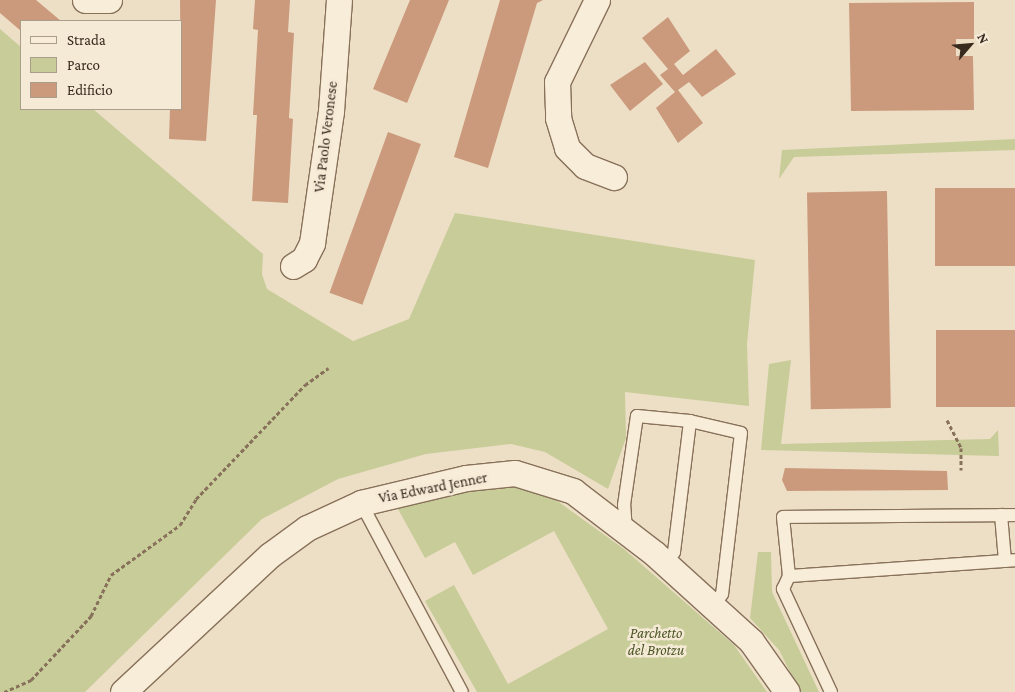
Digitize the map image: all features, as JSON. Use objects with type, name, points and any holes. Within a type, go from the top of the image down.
[{"type":"street","points":[[85,0],[109,0]]},
{"type":"street","name":"Via Paolo Veronese","points":[[292,266],[304,258],[312,243],[331,111],[339,0]]},
{"type":"street","points":[[597,0],[557,82],[558,118],[567,148],[585,166],[614,178]]},
{"type":"street","name":"Via Edward Jenner","points":[[126,691],[270,555],[307,528],[361,503],[466,478],[515,473],[573,491],[626,531],[666,564],[751,641],[787,692]]},
{"type":"lane","points":[[626,531],[624,505],[638,416],[690,421],[741,433],[722,594],[713,607]]},
{"type":"lane","points":[[666,564],[674,552],[690,421]]},
{"type":"lane","points":[[361,503],[462,692]]},
{"type":"lane","points":[[790,576],[1010,560],[1001,515]]},
{"type":"lane","points":[[831,692],[783,590],[790,576],[783,517],[1015,515]]},
{"type":"path","points":[[4,692],[31,680],[91,616],[111,575],[180,525],[196,499],[305,385],[328,368]]},
{"type":"path","points":[[947,420],[961,448],[961,470]]},
{"type":"green space","points":[[0,29],[20,46],[20,110],[94,110],[263,254],[262,274],[267,289],[353,341],[409,319],[455,213],[755,260],[747,344],[749,406],[625,392],[626,438],[608,489],[545,452],[511,444],[426,454],[338,479],[262,519],[85,692],[0,692]]},
{"type":"green space","points":[[1015,139],[1015,150],[794,157],[779,179],[782,150]]},
{"type":"green space","points":[[791,360],[781,444],[990,439],[998,430],[999,456],[761,450],[769,364]]},
{"type":"green space","name":"Parchetto del Brotzu","points":[[515,485],[549,495],[624,549],[734,645],[767,692],[477,692],[425,601],[454,585],[508,684],[608,629],[554,531],[473,575],[455,542],[425,558],[398,509],[473,487]]},
{"type":"green space","points":[[758,552],[771,552],[772,592],[819,692],[800,692],[779,650],[750,618]]},
{"type":"building","points":[[0,0],[36,0],[60,20],[20,20],[20,30],[0,13]]},
{"type":"building","points":[[180,0],[216,0],[206,141],[169,139],[170,110],[182,110],[182,20],[180,20]]},
{"type":"building","points":[[255,0],[290,0],[288,32],[294,33],[289,118],[293,119],[288,203],[252,201],[257,115],[253,115],[258,30],[253,29]]},
{"type":"building","points":[[410,0],[449,0],[407,103],[373,89]]},
{"type":"building","points":[[500,0],[543,0],[537,3],[488,168],[454,157]]},
{"type":"building","points":[[974,2],[974,39],[956,39],[956,56],[973,56],[974,110],[851,111],[849,3]]},
{"type":"building","points":[[668,17],[690,51],[674,64],[683,75],[716,49],[736,74],[702,97],[689,82],[678,90],[703,123],[678,143],[656,108],[675,92],[660,75],[668,69],[642,38]]},
{"type":"building","points":[[645,62],[663,84],[630,111],[610,85]]},
{"type":"building","points":[[388,132],[421,144],[362,305],[330,293]]},
{"type":"building","points":[[935,188],[1015,188],[1015,266],[935,266]]},
{"type":"building","points":[[887,191],[891,408],[811,409],[807,192]]},
{"type":"building","points":[[936,330],[1015,330],[1015,407],[936,407]]},
{"type":"building","points":[[785,468],[947,471],[948,490],[787,491],[782,480]]}]
